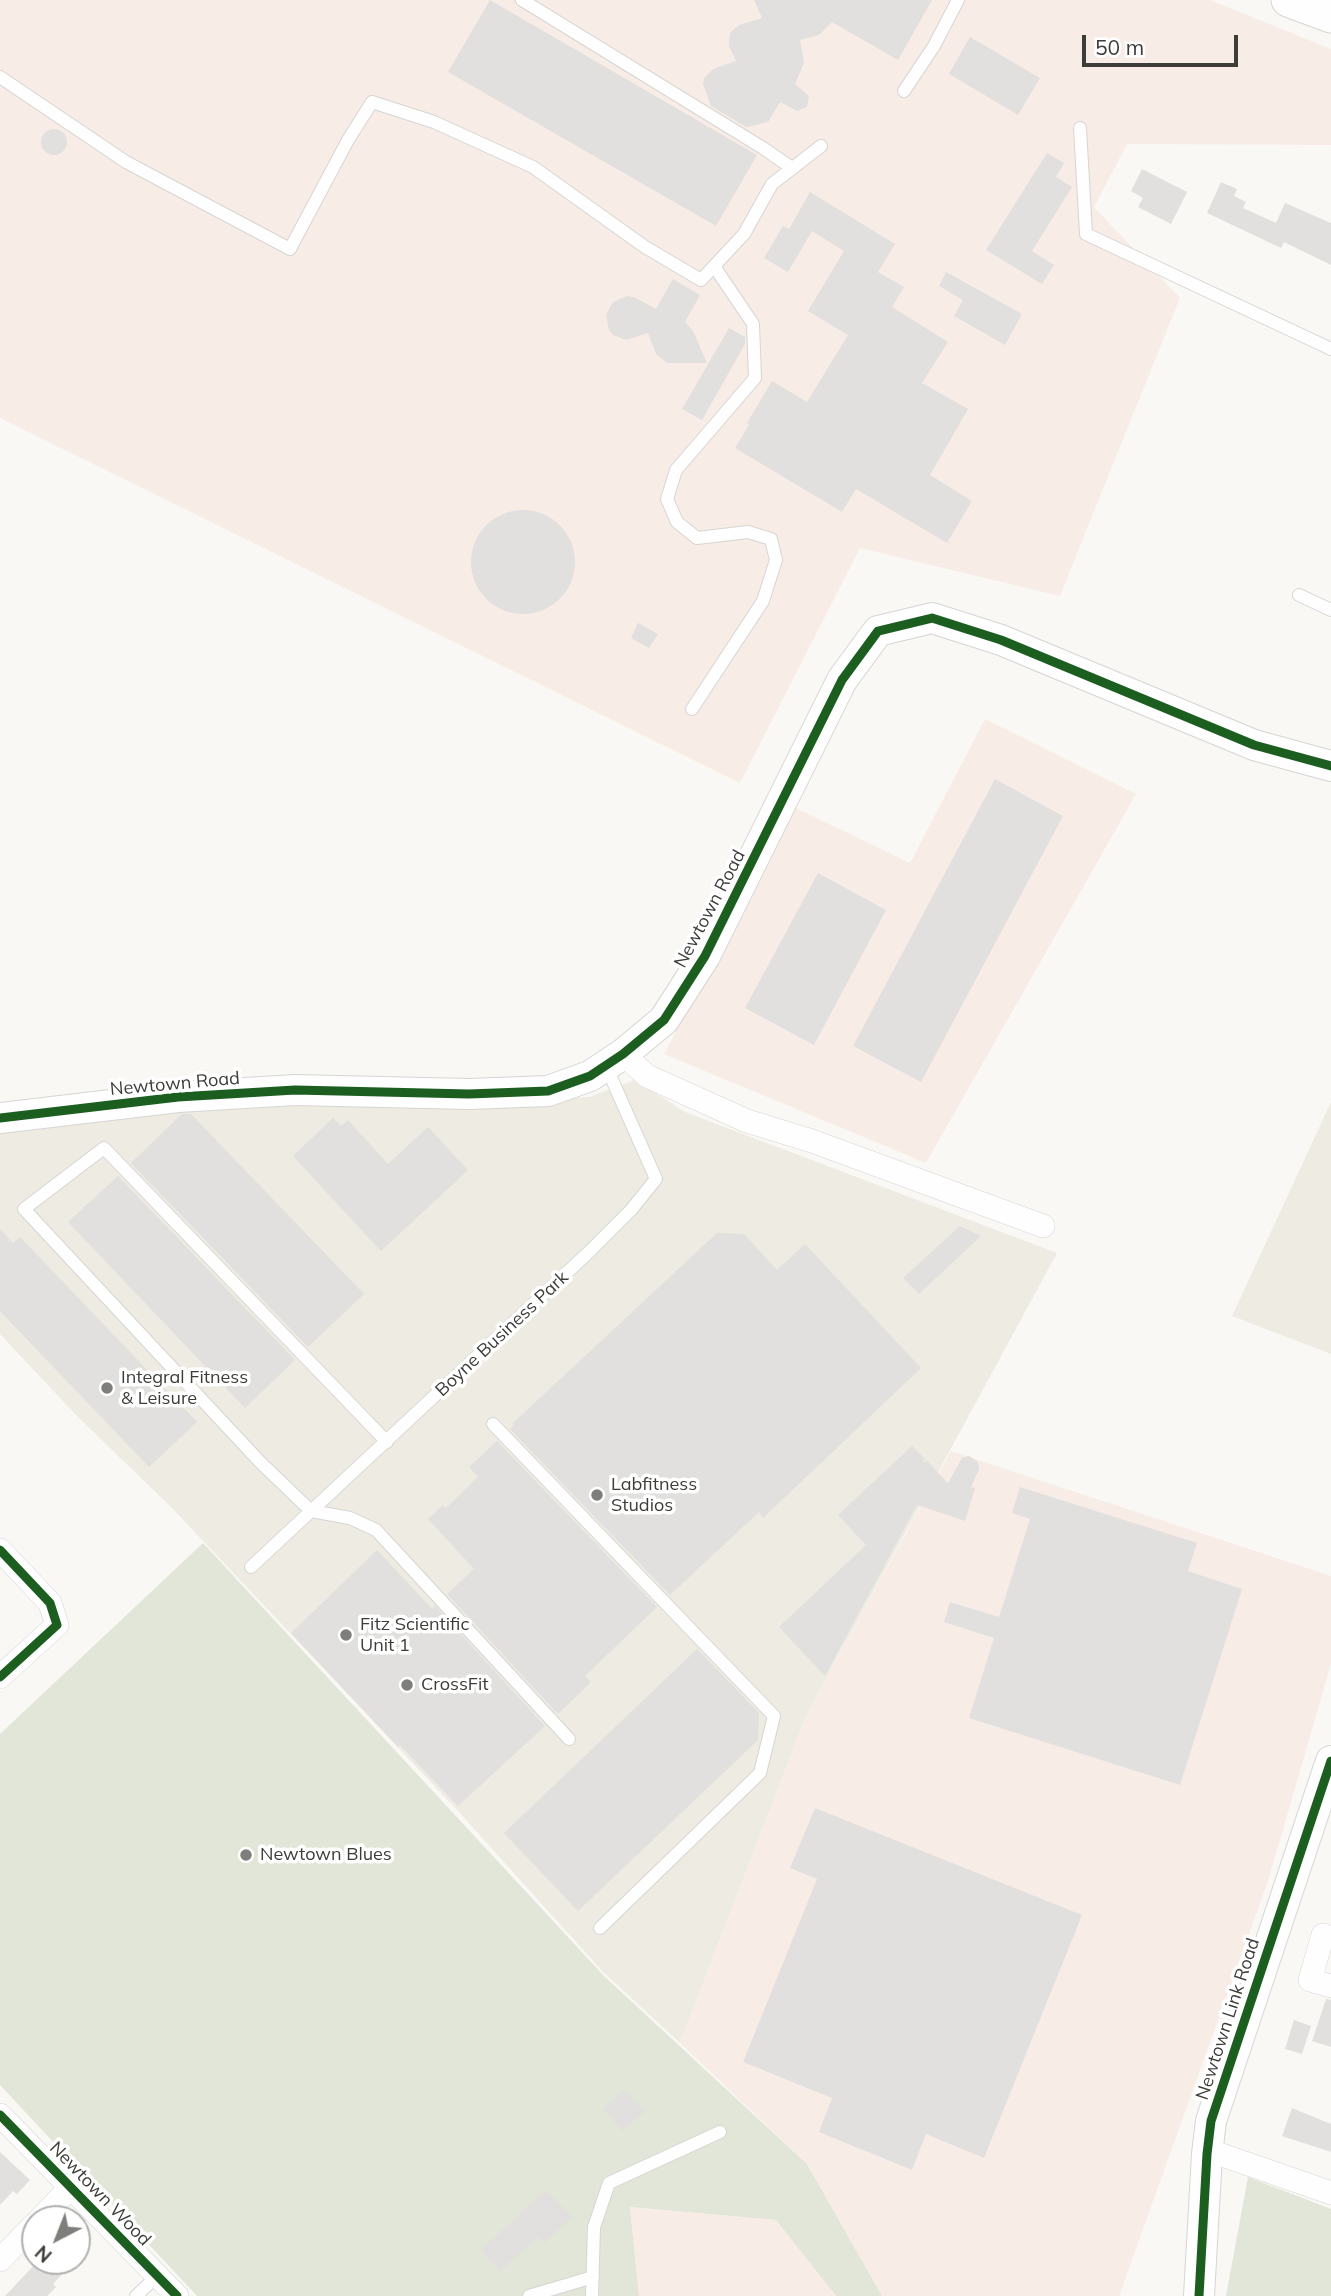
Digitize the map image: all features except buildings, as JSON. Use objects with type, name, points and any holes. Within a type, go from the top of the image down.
[{"type":"main road","points":[[1289,0],[1331,16]]},
{"type":"street","name":"Newtown Road","points":[[0,1118],[178,1097],[295,1090],[470,1094],[548,1091],[590,1076],[664,1020],[705,956],[842,680],[878,631],[932,618],[1002,640],[1255,745],[1331,766]]},
{"type":"street","points":[[614,1060],[747,1121],[811,1141],[1043,1226]]},
{"type":"street","points":[[0,1550],[50,1603],[57,1625],[0,1677]]},
{"type":"street","name":"Newtown Link Road","points":[[1199,2296],[1211,2121],[1331,1761]]},
{"type":"street","points":[[1331,1938],[1323,1936],[1310,1980],[1331,1986]]},
{"type":"street","name":"Newtown Wood","points":[[0,2115],[177,2296]]},
{"type":"street","points":[[1207,2154],[1222,2155],[1331,2193]]},
{"type":"street","name":"Newtown Wood","points":[[54,2205],[71,2187]]},
{"type":"street","points":[[0,2260],[21,2238]]},
{"type":"lane","points":[[522,0],[792,168]]},
{"type":"lane","points":[[904,91],[934,46],[958,0]]},
{"type":"lane","points":[[0,77],[126,162],[290,249],[348,140],[372,102],[434,122],[533,167],[645,247],[701,280],[744,234],[772,184],[821,146]]},
{"type":"lane","points":[[1080,128],[1086,234],[1331,349]]},
{"type":"lane","points":[[692,709],[763,601],[776,560],[771,540],[748,532],[697,538],[677,522],[667,499],[676,470],[755,378],[753,324],[714,266]]},
{"type":"lane","points":[[1299,595],[1331,610]]},
{"type":"lane","name":"Boyne Business Park","points":[[251,1567],[590,1251],[631,1210],[656,1179],[614,1060]]},
{"type":"lane","points":[[387,1442],[104,1149],[24,1209],[260,1462],[311,1511],[350,1518],[376,1530],[569,1739]]},
{"type":"lane","points":[[493,1424],[774,1716],[760,1773],[600,1928]]},
{"type":"lane","points":[[592,2296],[594,2227],[609,2183],[720,2132]]},
{"type":"lane","points":[[136,2296],[157,2276]]},
{"type":"lane","points":[[529,2296],[593,2277]]},
{"type":"shaded area","points":[[0,0],[1210,0],[1331,49],[1331,145],[1127,144],[1094,207],[1180,298],[1060,596],[860,548],[740,783],[0,418]]},
{"type":"shaded area","points":[[985,719],[1136,794],[926,1163],[664,1054],[796,808],[910,863]]},
{"type":"shaded area","points":[[635,1080],[685,1112],[1057,1253],[807,1714],[680,2043],[603,1972],[458,1811],[172,1508],[77,1416],[0,1334],[0,1132],[290,1100],[485,1103],[589,1097]]},
{"type":"shaded area","points":[[1331,1102],[1331,1354],[1232,1316]]},
{"type":"shaded area","points":[[951,1451],[1331,1576],[1331,1664],[1268,1881],[1119,2296],[882,2296],[807,2164],[680,2043],[807,1714]]},
{"type":"shaded area","name":"Newtown Blues","points":[[203,1543],[604,1976],[807,2164],[882,2296],[836,2296],[776,2220],[630,2207],[639,2296],[197,2296],[0,2085],[0,1734]]},
{"type":"shaded area","points":[[1248,2177],[1331,2209],[1331,2296],[1226,2296]]},
{"type":"shaded area","points":[[630,2207],[776,2220],[836,2296],[639,2296]]},
{"type":"cycle path","points":[[0,1118],[178,1097],[295,1090],[469,1094],[548,1091],[590,1076],[623,1054],[664,1020],[705,956],[842,680],[878,631],[932,618],[1001,640],[1254,745],[1331,766]]},
{"type":"cycle path","points":[[0,1550],[50,1603],[57,1625],[0,1677]]},
{"type":"cycle path","points":[[1199,2296],[1211,2121],[1331,1761]]},
{"type":"cycle path","points":[[0,2115],[177,2296]]},
{"type":"place","name":"Integral Fitness & Leisure","points":[[107,1388]]},
{"type":"place","name":"Labfitness Studios","points":[[597,1495]]},
{"type":"place","name":"Fitz Scientific Unit 1","points":[[346,1635]]},
{"type":"place","name":"CrossFit","points":[[407,1685]]},
{"type":"place","name":"Newtown Blues","points":[[246,1855]]}]
